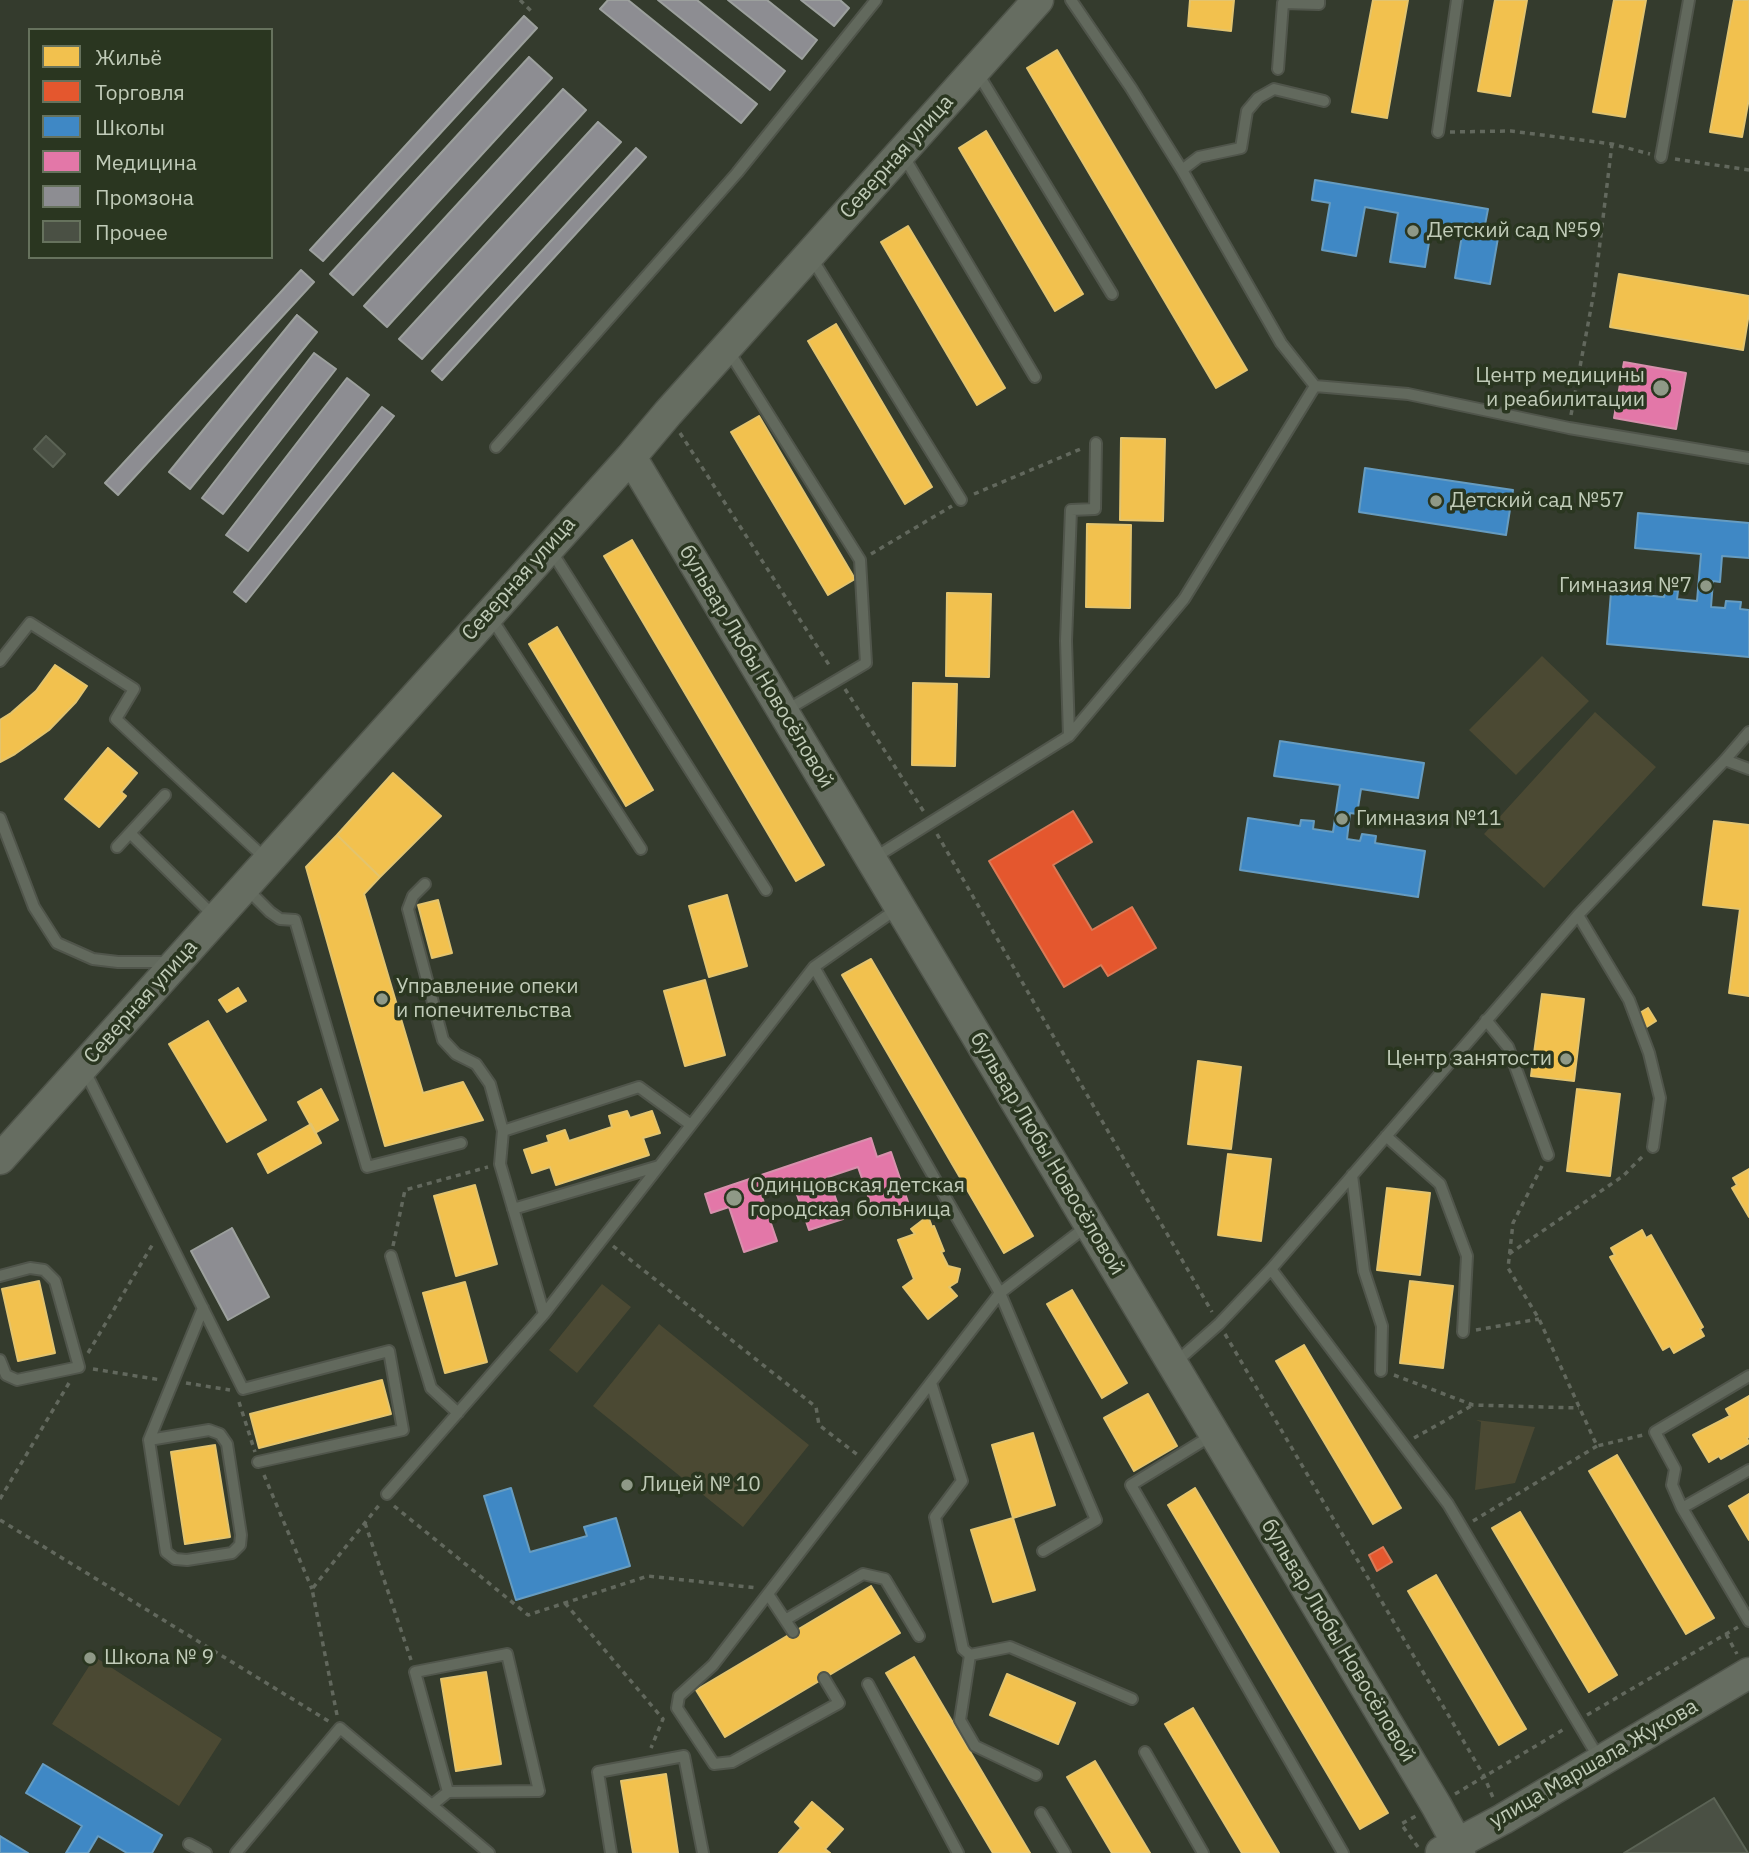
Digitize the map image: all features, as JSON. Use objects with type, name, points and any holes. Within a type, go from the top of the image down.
[{"type":"street","name":"Северная улица","points":[[0,1159],[1038,0]]},
{"type":"street","name":"бульвар Любы Новосёловой","points":[[631,457],[1436,1805],[1452,1850]]},
{"type":"street","name":"улица Маршала Жукова","points":[[1452,1850],[1749,1673]]},
{"type":"lane","points":[[496,447],[737,173],[876,0]]},
{"type":"lane","points":[[1071,0],[1131,88],[1182,170],[1281,344],[1315,386],[1408,394],[1569,428],[1749,458]]},
{"type":"lane","points":[[1278,69],[1283,3],[1319,4],[1319,0]]},
{"type":"lane","points":[[1438,132],[1457,0]]},
{"type":"lane","points":[[1661,157],[1689,0]]},
{"type":"lane","points":[[976,69],[1112,294]]},
{"type":"lane","points":[[1182,170],[1199,158],[1241,148],[1247,111],[1258,98],[1275,89],[1324,101]]},
{"type":"lane","points":[[902,152],[1035,377]]},
{"type":"lane","points":[[810,255],[961,500]]},
{"type":"lane","points":[[727,348],[860,560],[866,663],[783,712]]},
{"type":"lane","points":[[872,860],[1069,736],[1184,599],[1315,386]]},
{"type":"lane","points":[[1069,736],[1066,641],[1071,510],[1094,509],[1096,443]]},
{"type":"lane","points":[[548,547],[766,890]]},
{"type":"lane","points":[[488,613],[641,849]]},
{"type":"lane","points":[[0,661],[30,623],[135,689],[116,719],[267,860]]},
{"type":"lane","points":[[1173,1365],[1219,1324],[1270,1269],[1578,915],[1726,760],[1749,732]]},
{"type":"lane","points":[[1726,760],[1749,769]]},
{"type":"lane","points":[[117,847],[165,795]]},
{"type":"lane","points":[[0,818],[34,907],[57,943],[93,958],[118,962],[176,962]]},
{"type":"lane","points":[[131,834],[216,918]]},
{"type":"lane","points":[[425,884],[413,896],[408,909],[443,1040],[456,1054],[476,1064],[490,1084],[503,1131],[500,1164],[544,1314]]},
{"type":"lane","points":[[244,886],[280,919],[295,920],[368,1167],[461,1143]]},
{"type":"lane","points":[[386,1497],[544,1314],[814,967],[900,907]]},
{"type":"lane","points":[[1578,915],[1629,1000],[1649,1053],[1660,1098],[1653,1147]]},
{"type":"lane","points":[[814,967],[1000,1293],[1096,1520],[1043,1551]]},
{"type":"lane","points":[[1486,1020],[1508,1047],[1548,1155]]},
{"type":"lane","points":[[83,1066],[243,1389],[389,1351],[402,1430],[258,1462]]},
{"type":"lane","points":[[503,1131],[639,1087],[691,1125]]},
{"type":"lane","points":[[1386,1136],[1440,1184],[1467,1256],[1463,1332]]},
{"type":"lane","points":[[513,1209],[659,1166]]},
{"type":"lane","points":[[1352,1175],[1364,1270],[1382,1326],[1381,1371]]},
{"type":"lane","points":[[824,1678],[839,1703],[732,1762],[714,1764],[677,1708],[679,1696],[713,1665],[1000,1293],[1089,1224]]},
{"type":"lane","points":[[391,1256],[431,1388],[458,1413]]},
{"type":"lane","points":[[0,1276],[30,1268],[44,1270],[55,1281],[79,1367],[17,1380],[6,1375],[0,1360]]},
{"type":"lane","points":[[1270,1269],[1448,1504],[1600,1761]]},
{"type":"lane","points":[[149,1440],[209,1430],[220,1434],[227,1444],[241,1535],[240,1545],[232,1553],[187,1560],[175,1559],[166,1552],[149,1440],[203,1308]]},
{"type":"lane","points":[[1749,1376],[1655,1432],[1675,1469],[1672,1485],[1682,1508],[1749,1621]]},
{"type":"lane","points":[[931,1383],[961,1481],[935,1517],[963,1649],[970,1655]]},
{"type":"lane","points":[[1214,1433],[1131,1485],[1343,1853]]},
{"type":"lane","points":[[1682,1508],[1749,1470]]},
{"type":"lane","points":[[785,1620],[863,1574],[885,1579],[919,1636]]},
{"type":"lane","points":[[768,1594],[793,1632]]},
{"type":"lane","points":[[970,1655],[1010,1647],[1132,1699]]},
{"type":"lane","points":[[432,1805],[448,1792],[540,1791],[507,1654],[415,1672],[448,1792]]},
{"type":"lane","points":[[970,1655],[960,1720],[975,1745],[1036,1775]]},
{"type":"lane","points":[[868,1684],[958,1853]]},
{"type":"lane","points":[[236,1853],[340,1728],[489,1853]]},
{"type":"lane","points":[[1145,1752],[1203,1853]]},
{"type":"lane","points":[[611,1853],[598,1772],[684,1756],[703,1853]]},
{"type":"lane","points":[[1041,1812],[1065,1853]]},
{"type":"lane","points":[[189,1844],[206,1853]]},
{"type":"path","points":[[520,0],[531,11]]},
{"type":"path","points":[[1438,132],[1511,131],[1612,144],[1661,157],[1749,170]]},
{"type":"path","points":[[1569,428],[1594,292],[1612,144]]},
{"type":"path","points":[[668,413],[931,822],[1219,1324],[1484,1776],[1503,1819]]},
{"type":"path","points":[[1509,1254],[1623,1176],[1653,1147]]},
{"type":"path","points":[[1548,1155],[1513,1223],[1508,1268],[1539,1319],[1597,1446]]},
{"type":"path","points":[[391,1256],[405,1190],[500,1164]]},
{"type":"path","points":[[603,1238],[816,1408],[819,1425],[868,1464]]},
{"type":"path","points":[[1463,1332],[1539,1319]]},
{"type":"path","points":[[79,1367],[215,1388]]},
{"type":"path","points":[[1381,1371],[1473,1405],[1579,1408]]},
{"type":"path","points":[[236,1391],[258,1462],[312,1589],[340,1728]]},
{"type":"path","points":[[1403,1444],[1473,1405]]},
{"type":"path","points":[[1462,1528],[1597,1446],[1655,1432]]},
{"type":"path","points":[[312,1589],[386,1497],[528,1615],[648,1577],[758,1588],[768,1594]]},
{"type":"path","points":[[0,1520],[340,1728]]},
{"type":"path","points":[[365,1523],[415,1672]]},
{"type":"path","points":[[565,1603],[663,1719],[644,1763]]},
{"type":"path","points":[[1422,1853],[1401,1824],[1749,1621]]},
{"type":"shaded area","points":[[1542,656],[1589,701],[1516,775],[1469,730]]},
{"type":"shaded area","points":[[1595,712],[1656,767],[1544,888],[1484,834]]},
{"type":"shaded area","points":[[602,1284],[631,1307],[577,1373],[549,1350]]},
{"type":"shaded area","points":[[659,1324],[809,1445],[743,1527],[593,1406]]},
{"type":"shaded area","points":[[1476,1420],[1535,1427],[1515,1483],[1475,1490],[1481,1422]]},
{"type":"shaded area","points":[[95,1657],[222,1739],[179,1806],[52,1724]]},
{"type":"building: Жильё","points":[[1190,0],[1234,0],[1231,31],[1188,26]]},
{"type":"building: Жильё","points":[[1373,0],[1408,0],[1387,118],[1352,112]]},
{"type":"building: Жильё","points":[[1495,0],[1527,0],[1510,96],[1478,91]]},
{"type":"building: Жильё","points":[[1614,0],[1646,0],[1625,117],[1593,112]]},
{"type":"building: Жильё","points":[[1734,0],[1749,0],[1749,98],[1742,137],[1710,132]]},
{"type":"building: Жильё","points":[[1057,50],[1247,370],[1216,388],[1027,68]]},
{"type":"building: Жильё","points":[[986,131],[1083,294],[1055,311],[959,148]]},
{"type":"building: Жильё","points":[[908,226],[1005,388],[977,405],[881,242]]},
{"type":"building: Жильё","points":[[1619,274],[1749,296],[1743,350],[1610,327]]},
{"type":"building: Жильё","points":[[836,324],[932,487],[905,504],[808,341]]},
{"type":"building: Жильё","points":[[759,416],[855,579],[828,595],[731,432]]},
{"type":"building: Жильё","points":[[1121,438],[1165,439],[1163,521],[1120,520]]},
{"type":"building: Жильё","points":[[1087,524],[1131,525],[1130,608],[1086,607]]},
{"type":"building: Жильё","points":[[632,540],[824,865],[796,881],[604,556]]},
{"type":"building: Жильё","points":[[947,593],[991,594],[989,677],[946,676]]},
{"type":"building: Жильё","points":[[557,627],[653,790],[626,806],[529,644]]},
{"type":"building: Жильё","points":[[55,665],[87,686],[76,702],[49,730],[0,762],[0,720],[36,691]]},
{"type":"building: Жильё","points":[[913,683],[957,684],[955,766],[912,765]]},
{"type":"building: Жильё","points":[[108,748],[137,773],[121,792],[126,796],[99,827],[65,799]]},
{"type":"building: Жильё","points":[[393,773],[441,816],[380,877],[337,835]]},
{"type":"building: Жильё","points":[[1714,821],[1749,825],[1749,996],[1729,993],[1740,909],[1703,905]]},
{"type":"building: Жильё","points":[[337,835],[380,877],[364,894],[423,1093],[463,1082],[483,1120],[385,1146],[306,867]]},
{"type":"building: Жильё","points":[[727,895],[747,966],[709,977],[689,906]]},
{"type":"building: Жильё","points":[[438,900],[452,953],[432,958],[418,905]]},
{"type":"building: Жильё","points":[[871,959],[1033,1236],[1004,1253],[842,975]]},
{"type":"building: Жильё","points":[[705,980],[725,1055],[685,1066],[664,991]]},
{"type":"building: Жильё","points":[[238,988],[246,1001],[227,1012],[219,1000]]},
{"type":"building: Жильё","points":[[1542,994],[1584,999],[1574,1081],[1531,1076]]},
{"type":"building: Жильё","points":[[1648,1008],[1656,1021],[1645,1028],[1638,1014]]},
{"type":"building: Жильё","points":[[208,1021],[266,1120],[227,1142],[169,1044]]},
{"type":"building: Жильё","points":[[1198,1061],[1241,1067],[1231,1149],[1188,1144]]},
{"type":"building: Жильё","points":[[321,1089],[338,1120],[315,1133],[298,1102]]},
{"type":"building: Жильё","points":[[1577,1089],[1620,1094],[1610,1176],[1567,1171]]},
{"type":"building: Жильё","points":[[627,1111],[630,1118],[652,1111],[660,1133],[643,1138],[649,1155],[556,1185],[550,1167],[532,1173],[524,1150],[549,1142],[547,1136],[565,1130],[569,1141],[612,1127],[609,1116]]},
{"type":"building: Жильё","points":[[311,1124],[321,1143],[268,1173],[258,1154]]},
{"type":"building: Жильё","points":[[1228,1154],[1271,1159],[1261,1241],[1218,1235]]},
{"type":"building: Жильё","points":[[1749,1169],[1749,1217],[1732,1188],[1737,1185],[1733,1178]]},
{"type":"building: Жильё","points":[[475,1185],[497,1264],[456,1276],[434,1196]]},
{"type":"building: Жильё","points":[[1387,1188],[1430,1193],[1420,1275],[1377,1270]]},
{"type":"building: Жильё","points":[[928,1216],[948,1266],[960,1269],[957,1282],[949,1287],[957,1296],[928,1319],[903,1287],[914,1279],[898,1240],[915,1234],[911,1229]]},
{"type":"building: Жильё","points":[[1642,1230],[1646,1238],[1651,1235],[1703,1327],[1700,1329],[1704,1336],[1674,1353],[1670,1346],[1663,1350],[1610,1257],[1615,1255],[1611,1248]]},
{"type":"building: Жильё","points":[[39,1281],[55,1353],[18,1361],[2,1289]]},
{"type":"building: Жильё","points":[[1410,1281],[1453,1286],[1443,1368],[1400,1363]]},
{"type":"building: Жильё","points":[[465,1282],[487,1362],[445,1373],[423,1293]]},
{"type":"building: Жильё","points":[[1072,1290],[1127,1383],[1102,1398],[1047,1304]]},
{"type":"building: Жильё","points":[[1304,1345],[1401,1508],[1373,1524],[1276,1361]]},
{"type":"building: Жильё","points":[[382,1380],[391,1414],[259,1448],[250,1414]]},
{"type":"building: Жильё","points":[[1148,1394],[1177,1446],[1134,1471],[1104,1418]]},
{"type":"building: Жильё","points":[[1749,1396],[1749,1443],[1721,1459],[1719,1456],[1709,1462],[1693,1435],[1730,1416],[1726,1409]]},
{"type":"building: Жильё","points":[[1033,1433],[1055,1505],[1013,1518],[992,1445]]},
{"type":"building: Жильё","points":[[215,1445],[230,1537],[185,1544],[171,1452]]},
{"type":"building: Жильё","points":[[1617,1455],[1714,1618],[1686,1634],[1589,1471]]},
{"type":"building: Жильё","points":[[1195,1488],[1388,1813],[1360,1829],[1168,1505]]},
{"type":"building: Жильё","points":[[1749,1494],[1749,1540],[1729,1506]]},
{"type":"building: Жильё","points":[[1520,1512],[1617,1675],[1589,1692],[1492,1528]]},
{"type":"building: Жильё","points":[[1013,1518],[1035,1590],[993,1602],[971,1530]]},
{"type":"building: Жильё","points":[[1436,1575],[1526,1729],[1499,1745],[1408,1591]]},
{"type":"building: Жильё","points":[[871,1586],[900,1633],[725,1737],[696,1690]]},
{"type":"building: Жильё","points":[[914,1657],[1030,1853],[993,1853],[886,1673]]},
{"type":"building: Жильё","points":[[486,1672],[501,1764],[456,1771],[441,1679]]},
{"type":"building: Жильё","points":[[1007,1674],[1075,1703],[1058,1744],[990,1715]]},
{"type":"building: Жильё","points":[[1193,1708],[1279,1853],[1242,1853],[1165,1724]]},
{"type":"building: Жильё","points":[[1095,1761],[1150,1853],[1112,1853],[1067,1777]]},
{"type":"building: Жильё","points":[[666,1774],[678,1853],[633,1853],[621,1781]]},
{"type":"building: Жильё","points":[[812,1802],[843,1829],[825,1849],[830,1853],[779,1853],[801,1828],[795,1822]]},
{"type":"building: Торговля","points":[[1073,811],[1092,842],[1053,865],[1092,930],[1132,907],[1156,948],[1108,976],[1101,965],[1064,987],[989,861]]},
{"type":"building: Торговля","points":[[1383,1547],[1392,1562],[1377,1571],[1369,1555]]},
{"type":"building: Школы","name":"Детский сад №59","points":[[1315,180],[1488,209],[1484,230],[1499,232],[1490,284],[1455,278],[1463,229],[1432,224],[1425,267],[1390,262],[1398,213],[1365,207],[1356,256],[1322,250],[1330,203],[1312,200]]},
{"type":"building: Школы","name":"Детский сад №57","points":[[1365,468],[1513,490],[1506,535],[1359,512]]},
{"type":"building: Школы","name":"Гимназия №7","points":[[1638,513],[1749,523],[1749,558],[1722,556],[1720,582],[1713,581],[1711,607],[1725,608],[1726,601],[1741,602],[1740,609],[1749,610],[1749,657],[1607,644],[1611,592],[1664,597],[1665,590],[1678,591],[1677,599],[1697,601],[1701,554],[1635,548]]},
{"type":"building: Школы","name":"Гимназия №11","points":[[1280,741],[1424,763],[1418,798],[1361,789],[1357,814],[1350,813],[1347,839],[1360,841],[1362,834],[1376,836],[1375,843],[1425,851],[1418,897],[1240,870],[1248,818],[1300,826],[1301,820],[1314,821],[1313,829],[1333,832],[1340,785],[1274,776]]},
{"type":"building: Школы","points":[[511,1488],[530,1552],[587,1536],[584,1527],[616,1518],[630,1566],[516,1600],[484,1496]]},
{"type":"building: Школы","points":[[43,1764],[162,1835],[152,1853],[127,1853],[98,1836],[88,1853],[66,1853],[82,1826],[26,1793]]},
{"type":"building: Школы","points":[[0,1836],[28,1853],[0,1853]]},
{"type":"building: Медицина","points":[[1624,362],[1686,373],[1676,429],[1614,418]]},
{"type":"building: Медицина","name":"Одинцовская детская городская больница","points":[[871,1138],[877,1157],[891,1152],[908,1202],[874,1213],[858,1167],[828,1177],[843,1219],[809,1230],[793,1183],[761,1194],[777,1241],[744,1252],[729,1207],[711,1213],[705,1194]]},
{"type":"building: Промзона","points":[[608,0],[628,0],[757,104],[741,123],[600,9]]},
{"type":"building: Промзона","points":[[658,0],[697,0],[785,71],[770,90]]},
{"type":"building: Промзона","points":[[728,0],[767,0],[817,40],[802,59]]},
{"type":"building: Промзона","points":[[801,0],[840,0],[849,8],[834,26]]},
{"type":"building: Промзона","points":[[524,16],[537,28],[323,261],[310,250]]},
{"type":"building: Промзона","points":[[529,57],[552,78],[353,295],[330,274]]},
{"type":"building: Промзона","points":[[563,89],[586,110],[387,327],[364,306]]},
{"type":"building: Промзона","points":[[598,122],[621,142],[422,359],[399,339]]},
{"type":"building: Промзона","points":[[636,148],[646,157],[442,380],[432,371]]},
{"type":"building: Промзона","points":[[301,270],[314,282],[118,495],[105,483]]},
{"type":"building: Промзона","points":[[297,315],[317,332],[190,489],[169,472]]},
{"type":"building: Промзона","points":[[314,353],[336,369],[223,514],[202,498]]},
{"type":"building: Промзона","points":[[347,378],[369,395],[248,551],[226,535]]},
{"type":"building: Промзона","points":[[382,407],[394,416],[246,602],[234,592]]},
{"type":"building: Промзона","points":[[232,1228],[269,1297],[228,1320],[191,1251]]},
{"type":"building: Прочее","points":[[46,436],[65,454],[53,467],[34,449]]},
{"type":"building: Прочее","points":[[1714,1798],[1748,1853],[1624,1853]]},
{"type":"place","name":"Детский сад №59","points":[[1413,231]]},
{"type":"place","name":"Центр медицины и реабилитации","points":[[1661,388]]},
{"type":"place","name":"Детский сад №57","points":[[1436,501]]},
{"type":"place","name":"Гимназия №7","points":[[1706,586]]},
{"type":"place","name":"Гимназия №11","points":[[1342,819]]},
{"type":"place","name":"Управление опеки и попечительства","points":[[382,999]]},
{"type":"place","name":"Центр занятости","points":[[1566,1059]]},
{"type":"place","name":"Одинцовская детская городская больница","points":[[734,1198]]},
{"type":"place","name":"Лицей № 10","points":[[627,1485]]},
{"type":"place","name":"Школа № 9","points":[[90,1658]]}]
